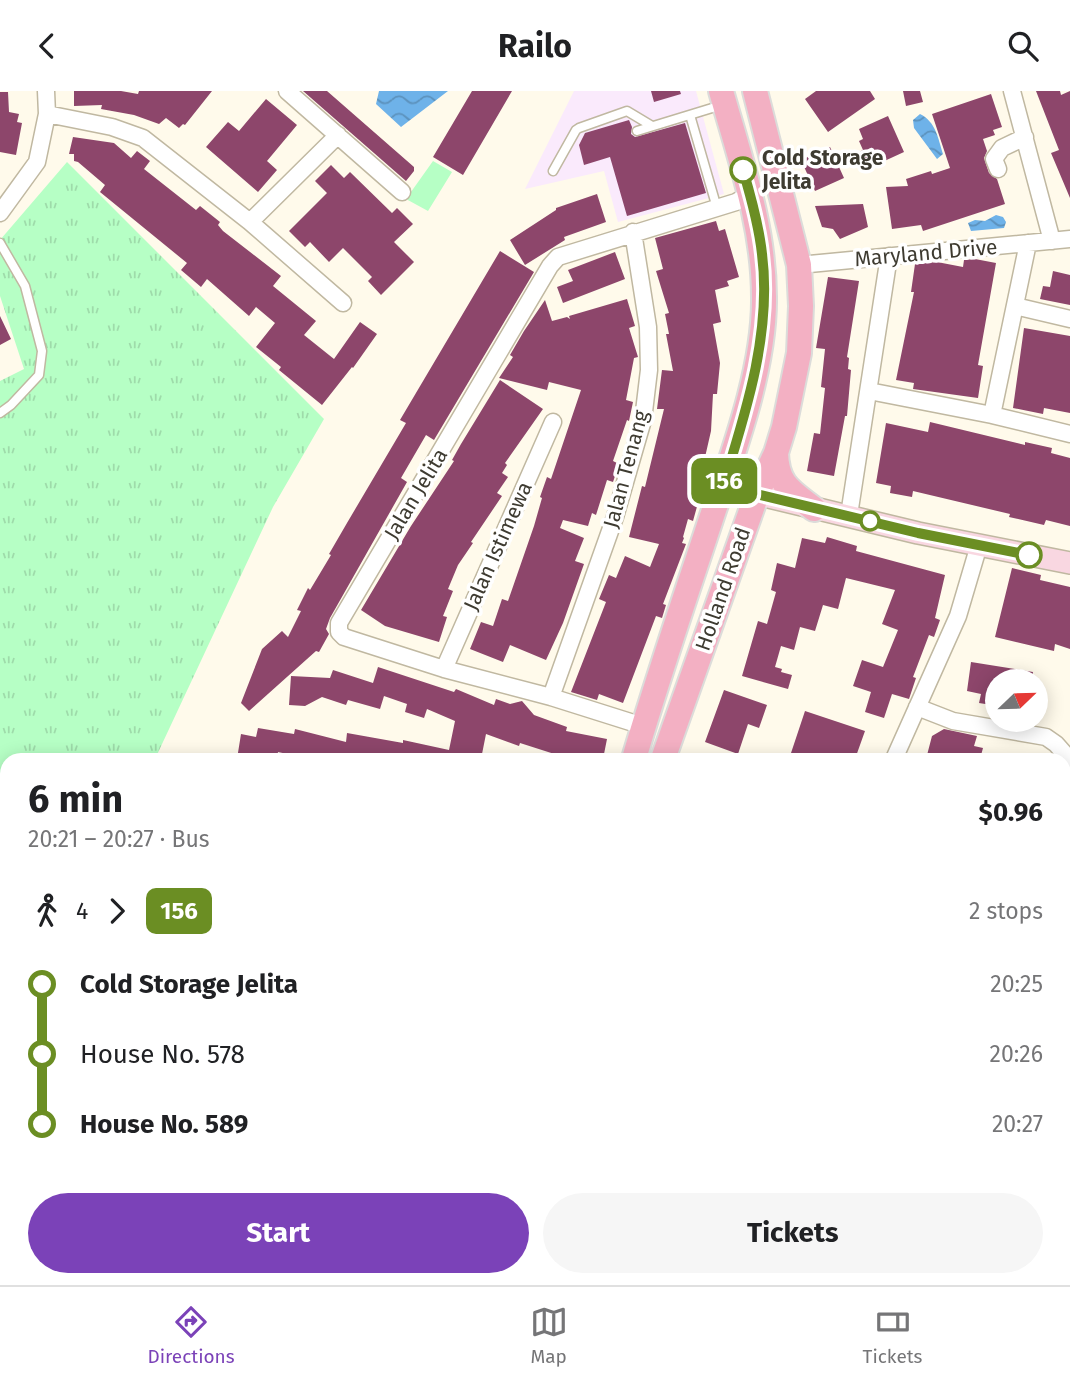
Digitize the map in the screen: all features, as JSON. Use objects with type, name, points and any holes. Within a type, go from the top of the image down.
[{"type":"main road","name":"Holland Road","points":[[665,753],[757,494],[776,453],[799,353],[799,265],[755,91]]},
{"type":"main road","name":"Holland Road","points":[[636,753],[723,486],[760,347],[764,300],[762,255],[750,194],[723,98]]},
{"type":"main road","points":[[750,194],[762,174],[766,136]]},
{"type":"main road","points":[[776,453],[776,467],[785,487],[814,509]]},
{"type":"main road","points":[[723,486],[918,533],[1070,563]]},
{"type":"street","points":[[0,213],[37,162],[47,114],[46,91]]},
{"type":"street","points":[[286,91],[402,192]]},
{"type":"street","points":[[1013,91],[1052,240]]},
{"type":"street","points":[[47,114],[112,127],[143,138],[250,222],[343,303]]},
{"type":"street","points":[[250,222],[338,135]]},
{"type":"street","points":[[998,169],[994,159],[1002,148],[1025,137]]},
{"type":"street","name":"Jalan Jelita","points":[[643,726],[551,697],[444,669],[344,637],[339,632],[339,623],[558,257],[736,202],[750,194]]},
{"type":"street","name":"Jalan Tenang","points":[[551,697],[615,517],[643,420],[649,370],[648,327],[633,232]]},
{"type":"street","name":"Maryland Drive","points":[[799,265],[1070,239]]},
{"type":"street","points":[[992,415],[1028,243]]},
{"type":"street","points":[[849,515],[889,256]]},
{"type":"street","points":[[1015,306],[1070,319]]},
{"type":"street","points":[[869,391],[992,415],[1070,434]]},
{"type":"street","name":"Jalan Istimewa","points":[[444,669],[553,422]]},
{"type":"street","points":[[897,753],[958,616],[979,545]]},
{"type":"street","points":[[916,707],[953,721],[1046,737],[1064,753]]},
{"type":"lane","points":[[637,131],[690,115],[723,98]]},
{"type":"lane","points":[[554,171],[579,128],[626,111],[652,126]]},
{"type":"lane","points":[[690,115],[717,208]]},
{"type":"lane","points":[[0,243],[25,286],[42,351],[39,375],[0,413]]},
{"type":"shaded area","points":[[574,91],[696,91],[724,194],[618,222],[604,171],[525,189]]},
{"type":"green space","points":[[433,161],[452,172],[428,211],[406,199]]},
{"type":"green space","points":[[67,162],[324,419],[273,507],[158,753],[0,753],[0,381],[24,369],[0,296],[0,240]]},
{"type":"water","points":[[379,91],[448,91],[401,127],[376,104]]},
{"type":"water","points":[[920,114],[930,121],[938,136],[943,154],[937,159],[914,128],[913,120]]},
{"type":"water","points":[[996,215],[1003,217],[1006,222],[1004,228],[971,231],[968,223],[975,220],[985,221]]},
{"type":"building","points":[[74,91],[121,91],[138,94],[139,91],[212,91],[185,125],[179,128],[166,118],[159,124],[134,115],[101,109],[102,105],[74,106]]},
{"type":"building","points":[[303,91],[327,91],[414,167],[414,171],[406,181]]},
{"type":"building","points":[[472,91],[512,91],[463,175],[433,157]]},
{"type":"building","points":[[651,91],[680,91],[681,94],[654,102]]},
{"type":"building","points":[[816,91],[870,91],[875,99],[828,132],[805,99]]},
{"type":"building","points":[[903,91],[920,91],[923,102],[906,106]]},
{"type":"building","points":[[1036,91],[1060,91],[1061,95],[1070,91],[1070,198],[1051,153],[1059,150]]},
{"type":"building","points":[[0,92],[8,92],[9,112],[19,114],[17,122],[22,123],[16,155],[0,152]]},
{"type":"building","points":[[991,94],[1002,127],[993,130],[995,135],[983,139],[987,151],[984,158],[989,173],[997,179],[1005,204],[923,231],[921,225],[892,229],[886,187],[908,186],[906,179],[950,168],[932,114]]},
{"type":"building","points":[[266,99],[297,125],[267,161],[277,170],[258,192],[206,147],[228,122],[239,131]]},
{"type":"building","points":[[888,116],[904,152],[867,169],[859,152],[863,150],[859,141],[863,139],[859,129]]},
{"type":"building","points":[[629,120],[631,134],[635,137],[685,123],[706,193],[627,216],[610,157],[584,165],[579,145],[585,133]]},
{"type":"building","points":[[73,137],[114,143],[131,158],[137,151],[150,161],[144,169],[196,210],[200,206],[220,222],[218,225],[223,231],[281,276],[273,286],[316,321],[304,335],[334,359],[360,322],[377,334],[322,405],[256,347],[275,323],[256,307],[249,316],[207,279],[201,287],[181,270],[187,263],[100,192],[105,185],[74,161],[74,154],[69,154]]},
{"type":"building","points":[[830,147],[844,178],[815,191],[801,160]]},
{"type":"building","points":[[331,165],[344,178],[350,172],[392,213],[397,208],[413,224],[394,242],[414,262],[381,295],[368,281],[372,277],[343,248],[329,262],[310,242],[305,247],[289,231],[327,193],[315,181]]},
{"type":"building","points":[[597,194],[606,222],[564,237],[565,240],[525,265],[510,240],[556,208]]},
{"type":"building","points":[[863,204],[868,227],[840,239],[833,229],[822,227],[815,206]]},
{"type":"building","points":[[716,221],[719,231],[725,229],[739,277],[727,281],[729,286],[715,290],[721,322],[713,324],[720,363],[717,394],[713,394],[711,431],[698,503],[693,521],[688,519],[682,543],[686,544],[663,604],[666,605],[662,618],[656,616],[623,703],[599,694],[597,700],[571,692],[606,602],[599,599],[609,575],[616,578],[625,556],[650,567],[659,544],[629,537],[642,486],[645,487],[664,409],[657,409],[662,370],[673,371],[666,334],[669,334],[665,314],[669,313],[656,271],[663,269],[655,238]]},
{"type":"building","points":[[500,251],[534,272],[434,440],[426,435],[401,478],[407,482],[330,618],[326,629],[329,634],[319,652],[316,651],[249,711],[241,703],[262,649],[282,631],[288,637],[301,611],[297,610],[308,588],[310,590],[331,555],[329,554],[406,423],[400,420]]},
{"type":"building","points":[[615,252],[625,279],[563,303],[557,287],[573,281],[568,270]]},
{"type":"building","points":[[964,260],[996,263],[978,365],[983,366],[978,398],[913,389],[914,383],[896,380],[914,292],[911,292],[915,264],[937,262],[963,267]]},
{"type":"building","points":[[1053,271],[1070,275],[1070,305],[1040,299],[1043,286],[1050,287]]},
{"type":"building","points":[[828,277],[859,281],[847,357],[848,369],[851,370],[847,416],[834,476],[807,471],[814,433],[820,434],[825,388],[821,387],[825,349],[816,348]]},
{"type":"building","points":[[627,299],[635,326],[629,328],[638,357],[634,358],[626,400],[633,402],[629,421],[627,420],[613,461],[619,464],[613,482],[607,480],[596,515],[592,513],[588,526],[563,520],[560,528],[584,538],[575,561],[584,564],[563,623],[546,660],[510,645],[503,662],[470,649],[481,622],[493,626],[502,599],[508,601],[534,526],[542,498],[540,497],[547,477],[551,479],[581,390],[549,382],[547,390],[499,378],[513,357],[510,355],[524,331],[545,300],[552,321],[567,317],[570,319],[569,316]]},
{"type":"building","points":[[0,316],[11,339],[0,345]]},
{"type":"building","points":[[1024,328],[1070,336],[1070,413],[1044,408],[1043,414],[1013,408]]},
{"type":"building","points":[[500,380],[543,409],[505,463],[507,465],[502,473],[508,477],[497,493],[502,496],[458,565],[448,589],[453,591],[443,616],[447,617],[439,642],[385,626],[361,610],[454,461],[452,460],[461,444]]},
{"type":"building","points":[[930,422],[1025,445],[1025,442],[1052,448],[1051,453],[1070,458],[1070,526],[1046,520],[1044,525],[1009,517],[1010,514],[913,491],[912,497],[890,493],[891,486],[876,483],[886,423],[928,432]]},
{"type":"building","points":[[827,537],[857,546],[856,551],[945,575],[935,618],[940,620],[934,637],[929,635],[913,677],[916,678],[909,699],[892,694],[884,718],[865,712],[871,692],[853,686],[862,660],[883,667],[898,630],[882,624],[895,590],[846,578],[838,609],[823,605],[815,631],[800,627],[794,650],[781,646],[775,667],[792,675],[788,689],[742,676],[758,621],[767,624],[776,592],[771,590],[777,563],[795,568],[802,538],[825,543]]},
{"type":"building","points":[[1012,568],[1041,575],[1040,580],[1070,587],[1070,649],[1055,644],[1054,651],[995,637]]},
{"type":"building","points":[[971,662],[1014,669],[985,669],[985,704],[979,703],[981,694],[967,691]]},
{"type":"building","points":[[378,667],[454,692],[456,689],[494,705],[496,699],[510,704],[522,701],[534,715],[567,727],[566,731],[607,739],[604,753],[551,753],[520,743],[519,746],[486,734],[482,753],[238,753],[241,734],[256,737],[258,728],[294,734],[295,729],[346,742],[347,733],[403,743],[403,740],[449,750],[455,721],[427,709],[424,718],[405,712],[407,704],[384,696],[380,709],[348,700],[346,705],[322,697],[305,706],[289,705],[291,676],[330,678],[333,670],[373,683]]},
{"type":"building","points":[[724,690],[767,705],[759,728],[748,724],[738,753],[705,742]]},
{"type":"building","points":[[805,711],[865,731],[857,753],[791,753]]},
{"type":"building","points":[[944,729],[977,736],[974,746],[983,748],[982,753],[928,753],[932,736]]},
{"type":"bus line","name":"156","points":[[743,170],[757,224],[762,255],[764,300],[760,347],[723,486],[918,533],[1029,555]]},
{"type":"place","name":"Cold Storage Jelita","points":[[743,170]]}]
